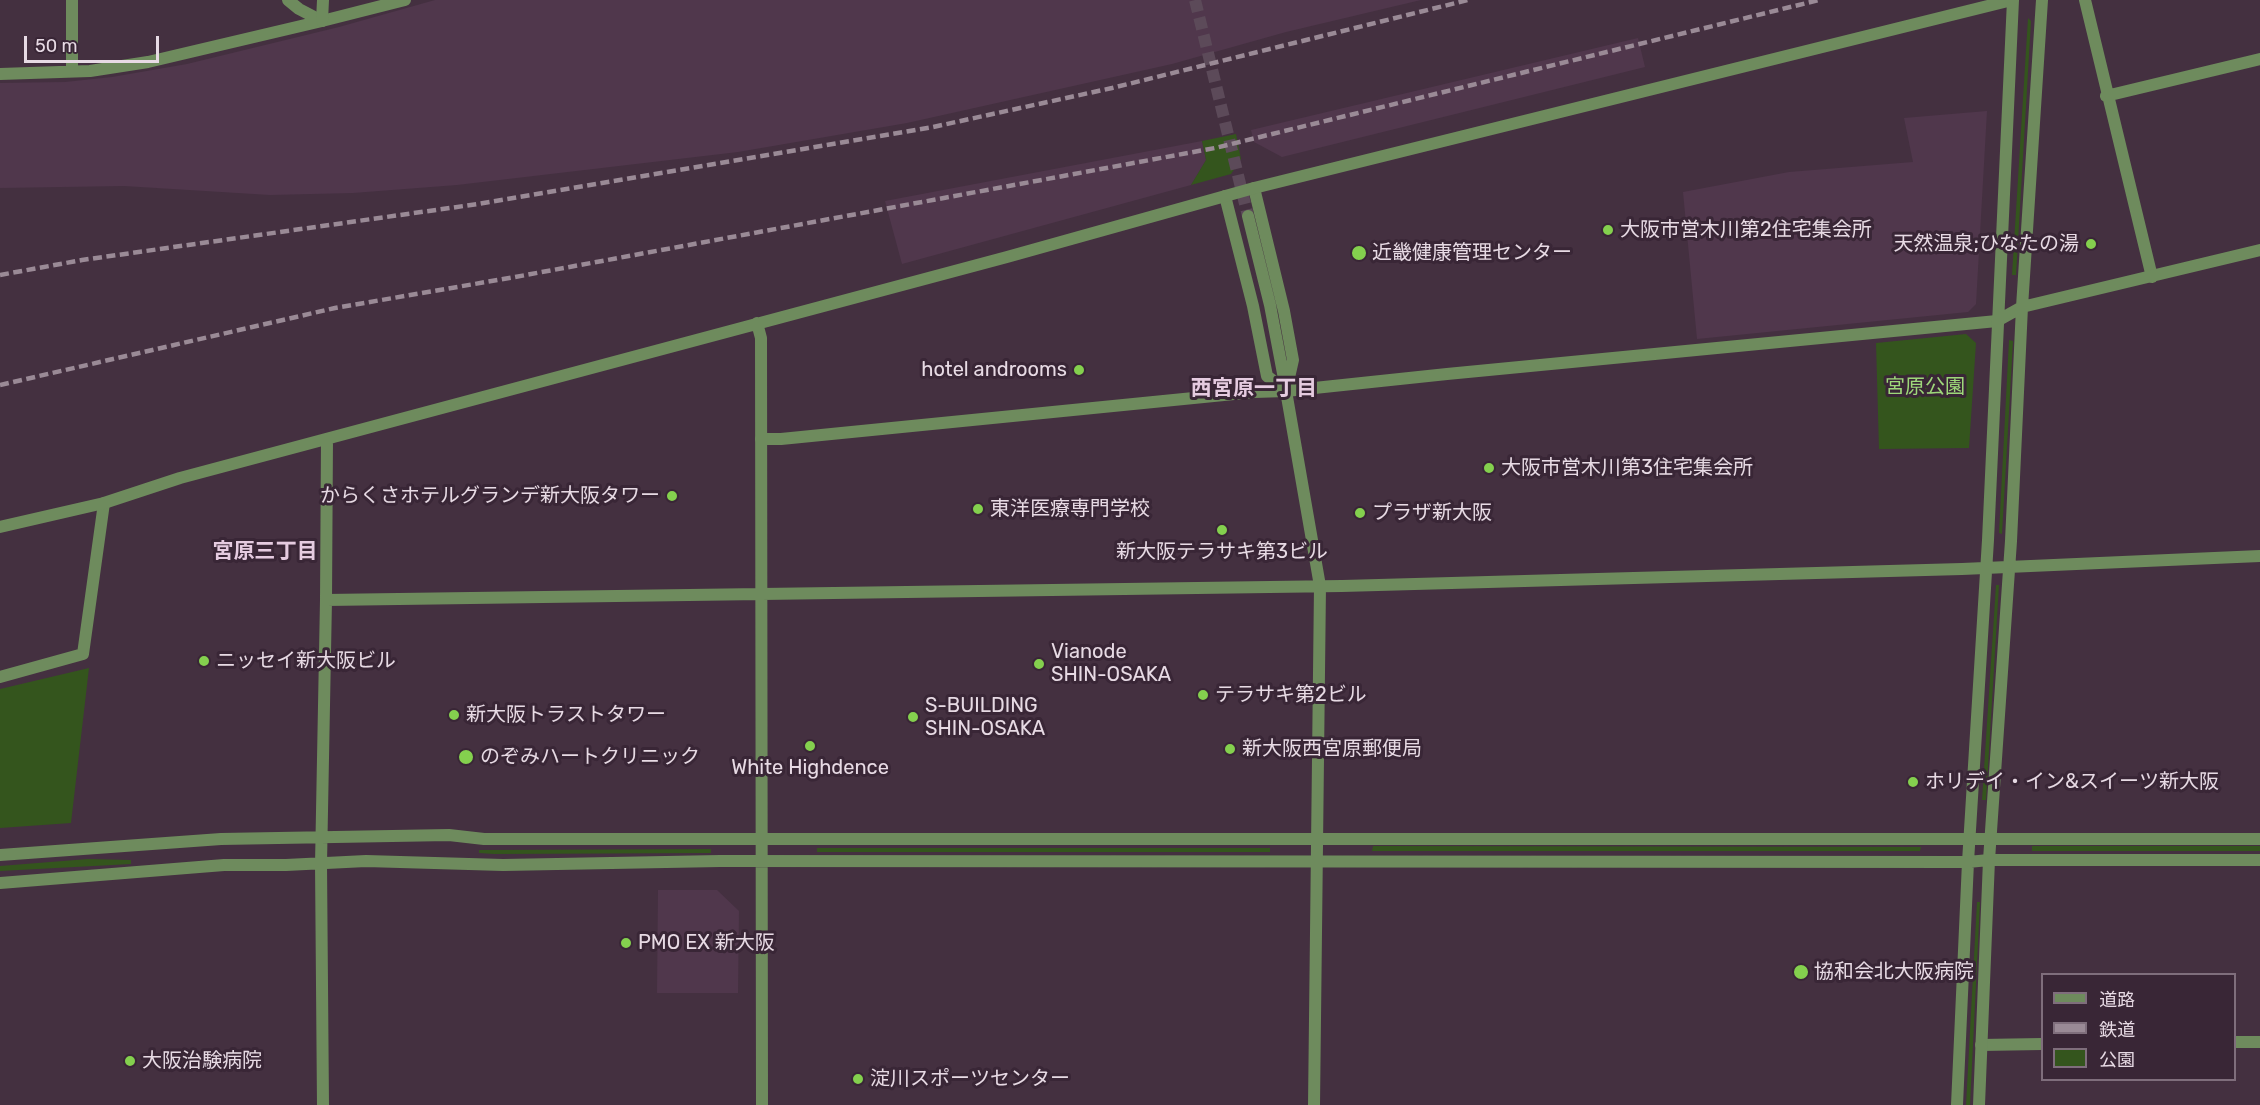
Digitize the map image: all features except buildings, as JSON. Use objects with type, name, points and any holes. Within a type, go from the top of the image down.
[{"type":"street","points":[[72,0],[72,71]]},
{"type":"street","points":[[288,0],[299,9],[322,21]]},
{"type":"street","points":[[322,21],[323,0]]},
{"type":"street","points":[[0,74],[72,71],[148,62],[405,0]]},
{"type":"street","points":[[0,527],[104,503],[180,478],[1254,188],[2012,0],[1957,1105]]},
{"type":"street","points":[[1979,1105],[1989,860],[2043,0]]},
{"type":"street","points":[[2085,0],[2106,96],[2152,277]]},
{"type":"street","points":[[2106,96],[2260,59]]},
{"type":"street","points":[[1254,188],[1284,311],[1293,360],[1286,391]]},
{"type":"street","points":[[1225,196],[1253,306],[1267,376],[1286,391]]},
{"type":"street","points":[[1248,216],[1270,305],[1320,586],[1314,1105]]},
{"type":"street","points":[[761,439],[792,438],[1254,392],[1286,391],[1997,321],[2022,307],[2260,250]]},
{"type":"street","points":[[758,323],[761,338],[762,1105]]},
{"type":"street","points":[[323,1105],[321,864],[327,439]]},
{"type":"street","points":[[0,676],[83,654],[104,503]]},
{"type":"street","points":[[326,600],[1320,586],[1985,567],[2260,556]]},
{"type":"street","points":[[0,855],[221,839],[449,835],[484,839],[1991,837],[2260,839]]},
{"type":"street","points":[[0,883],[224,865],[366,861],[503,865],[761,862],[2260,860]]},
{"type":"street","points":[[2236,1042],[2260,1042]]},
{"type":"street","points":[[1981,1045],[2041,1044]]},
{"type":"shaded area","points":[[435,0],[1421,0],[1286,32],[1172,64],[907,123],[738,152],[457,185],[353,193],[270,195],[124,186],[0,188],[0,83],[65,82],[112,77],[187,64],[339,27]]},
{"type":"shaded area","points":[[1638,38],[1645,67],[1282,157],[1254,142],[1251,130]]},
{"type":"shaded area","points":[[1987,111],[1976,304],[1968,312],[1697,339],[1683,192],[1789,172],[1913,162],[1904,118]]},
{"type":"shaded area","points":[[1202,141],[1206,160],[1191,185],[902,264],[885,201]]},
{"type":"shaded area","points":[[658,890],[717,890],[739,911],[738,993],[657,993]]},
{"type":"green space","points":[[2028,18],[2031,21],[2016,275],[2012,275]]},
{"type":"green space","points":[[1236,134],[1241,159],[1231,174],[1191,185],[1206,160],[1202,141]]},
{"type":"green space","name":"宮原公園","points":[[1966,334],[1976,343],[1969,448],[1879,449],[1876,343]]},
{"type":"green space","points":[[2009,340],[2013,341],[2002,534],[1999,533]]},
{"type":"green space","points":[[1996,585],[1999,585],[1986,800],[1982,800]]},
{"type":"green space","points":[[89,668],[71,823],[0,828],[0,689]]},
{"type":"green space","points":[[1373,846],[1921,847],[1920,851],[1372,851]]},
{"type":"green space","points":[[2032,846],[2260,846],[2260,851],[2032,851]]},
{"type":"green space","points":[[817,848],[1270,848],[1270,852],[817,852]]},
{"type":"green space","points":[[711,849],[711,853],[479,853],[479,850]]},
{"type":"green space","points":[[88,859],[131,860],[131,864],[0,871],[0,866]]},
{"type":"green space","points":[[1977,902],[1980,902],[1970,1105],[1966,1105]]},
{"type":"tunnel","points":[[1195,0],[1248,216]]},
{"type":"railway","points":[[0,275],[82,260],[478,204],[933,127],[1112,88],[1468,0]]},
{"type":"railway","points":[[0,385],[335,308],[1215,148],[1819,0]]},
{"type":"place","name":"大阪市営木川第2住宅集会所","points":[[1608,230]]},
{"type":"place","name":"天然温泉;ひなたの湯","points":[[2091,244]]},
{"type":"place","name":"近畿健康管理センター","points":[[1359,253]]},
{"type":"place","name":"hotel androoms","points":[[1079,370]]},
{"type":"place","name":"大阪市営木川第3住宅集会所","points":[[1489,468]]},
{"type":"place","name":"からくさホテルグランデ新大阪タワー","points":[[672,496]]},
{"type":"place","name":"東洋医療専門学校","points":[[978,509]]},
{"type":"place","name":"プラザ新大阪","points":[[1360,513]]},
{"type":"place","name":"新大阪テラサキ第3ビル","points":[[1222,530]]},
{"type":"place","name":"ニッセイ新大阪ビル","points":[[204,661]]},
{"type":"place","name":"Vianode SHIN-OSAKA","points":[[1039,664]]},
{"type":"place","name":"テラサキ第2ビル","points":[[1203,695]]},
{"type":"place","name":"新大阪トラストタワー","points":[[454,715]]},
{"type":"place","name":"S-BUILDING SHIN-OSAKA","points":[[913,717]]},
{"type":"place","name":"White Highdence","points":[[810,746]]},
{"type":"place","name":"新大阪西宮原郵便局","points":[[1230,749]]},
{"type":"place","name":"のぞみハートクリニック","points":[[466,757]]},
{"type":"place","name":"ホリデイ・イン&スイーツ新大阪","points":[[1913,782]]},
{"type":"place","name":"PMO EX 新大阪","points":[[626,943]]},
{"type":"place","name":"協和会北大阪病院","points":[[1801,972]]},
{"type":"place","name":"大阪治験病院","points":[[130,1061]]},
{"type":"place","name":"淀川スポーツセンター","points":[[858,1079]]},
{"type":"district","name":"西宮原一丁目","points":[[1254,389]]},
{"type":"district","name":"宮原三丁目","points":[[265,552]]}]
